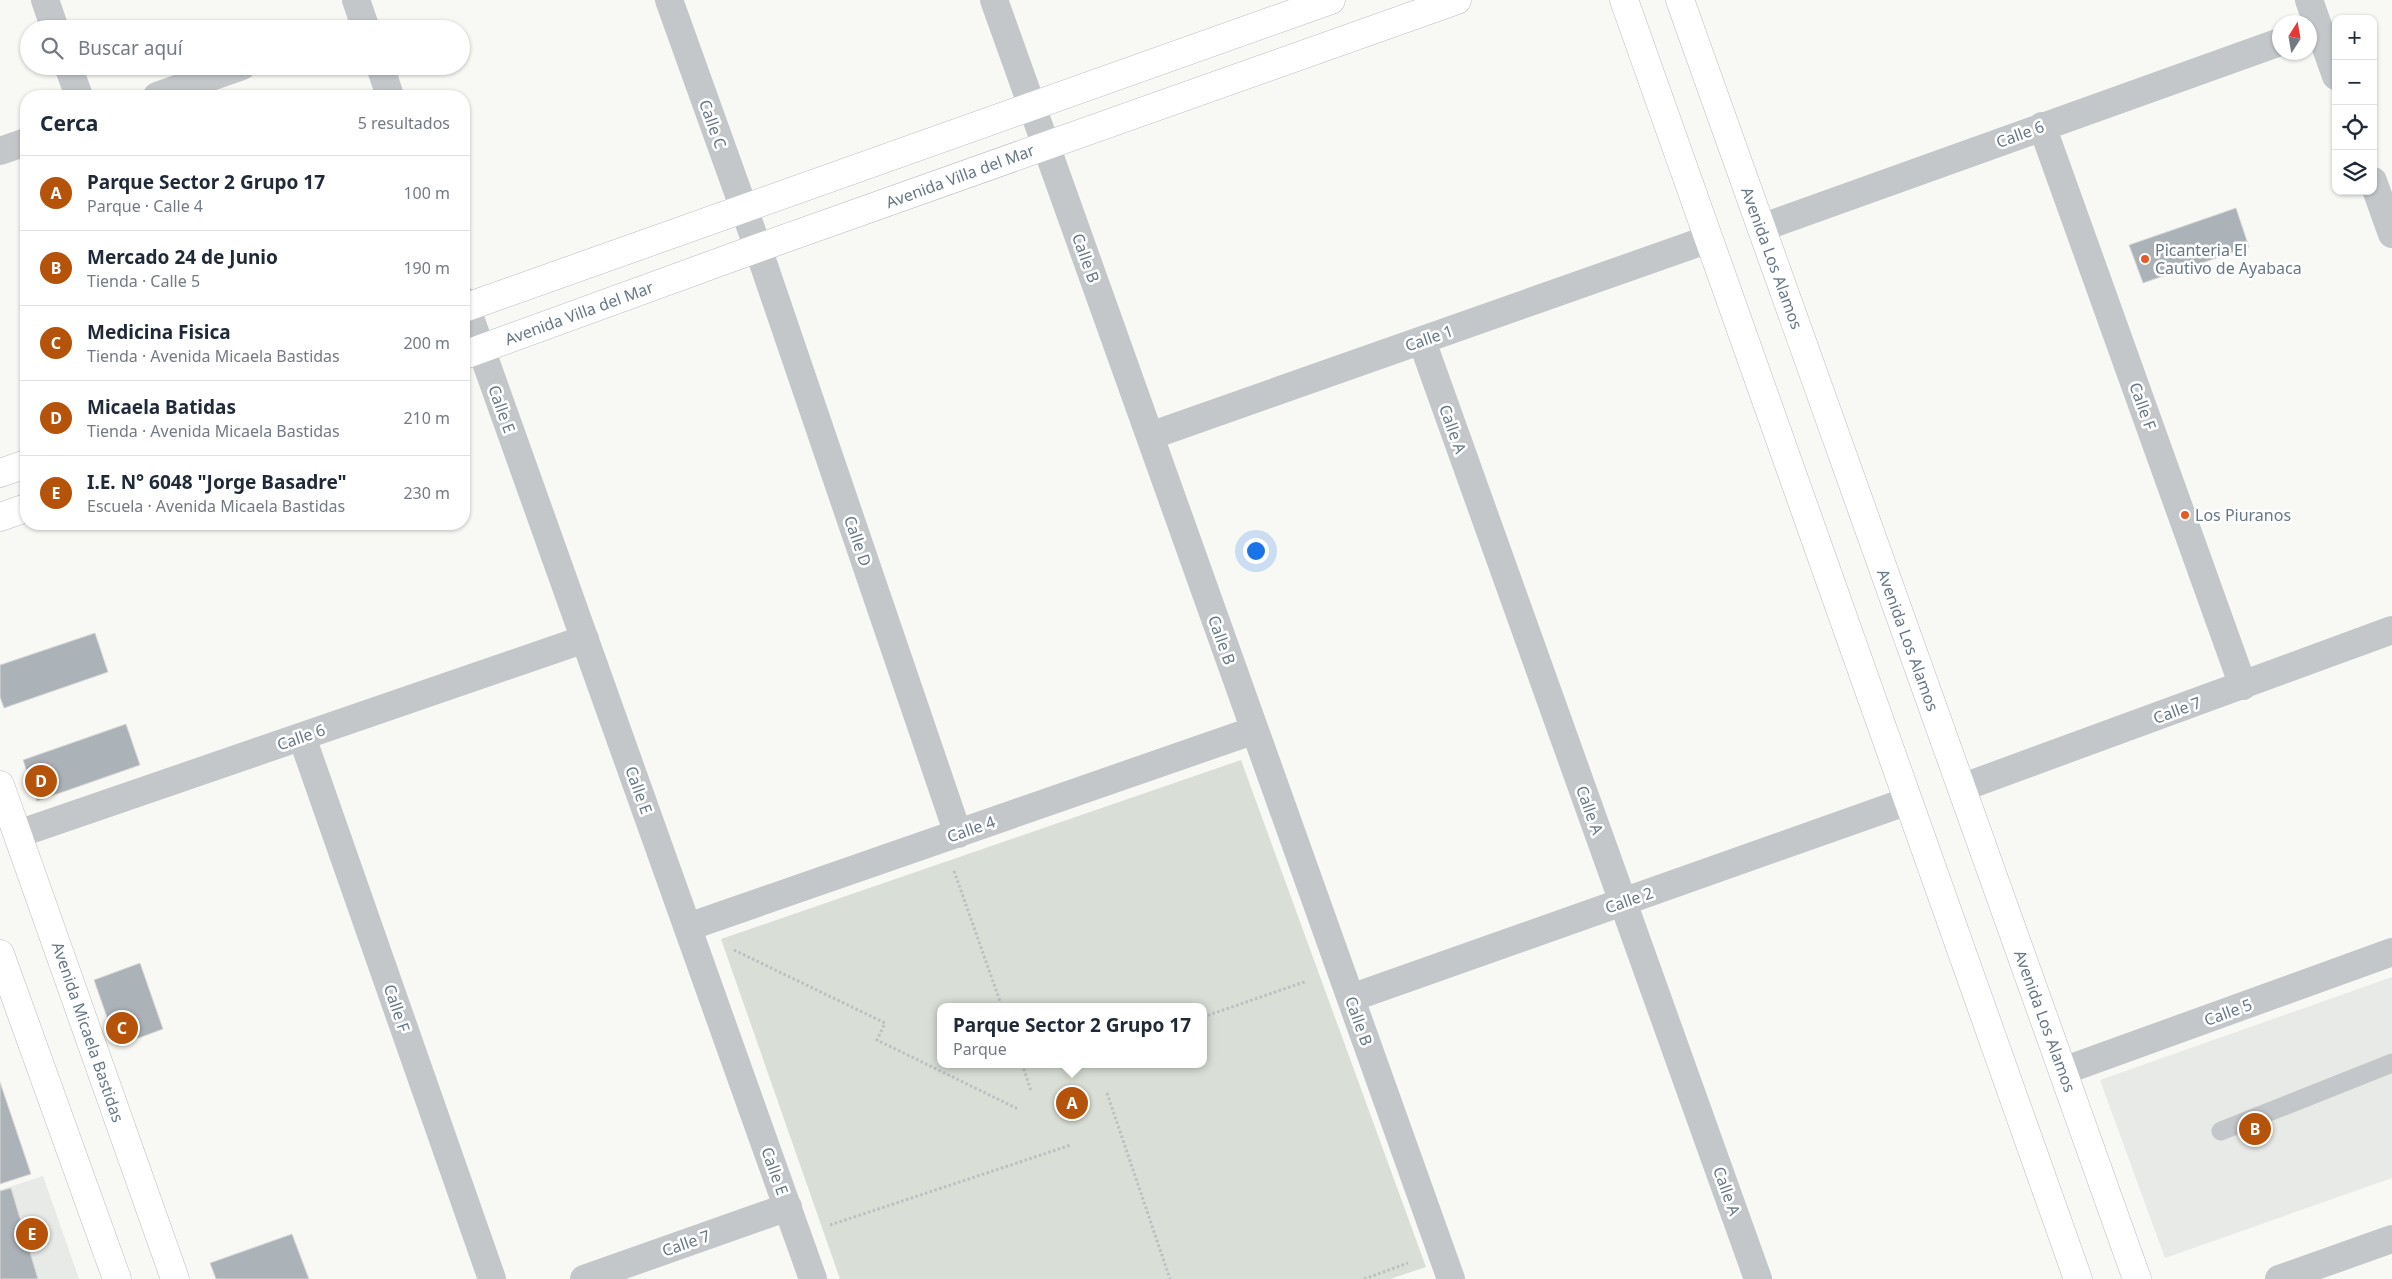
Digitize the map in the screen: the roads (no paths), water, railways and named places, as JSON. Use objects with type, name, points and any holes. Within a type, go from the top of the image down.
[{"type":"street","points":[[44,0],[52,20]]},
{"type":"street","name":"Calle C","points":[[669,0],[758,248]]},
{"type":"street","name":"Calle B","points":[[994,0],[1452,1279]]},
{"type":"street","points":[[470,304],[744,209],[1331,0]]},
{"type":"street","name":"Avenida Villa del Mar","points":[[472,352],[758,248],[1457,0]]},
{"type":"street","points":[[1624,0],[2078,1279]]},
{"type":"street","name":"Avenida Los Alamos","points":[[1680,0],[2137,1279]]},
{"type":"street","points":[[2309,0],[2312,15]]},
{"type":"street","points":[[2317,35],[2332,67]]},
{"type":"street","name":"Calle 6","points":[[1761,228],[2272,45]]},
{"type":"street","points":[[71,75],[77,90]]},
{"type":"street","points":[[173,90],[216,75]]},
{"type":"street","points":[[383,75],[388,90]]},
{"type":"street","name":"Calle F","points":[[2042,126],[2243,686]]},
{"type":"street","points":[[0,151],[20,144]]},
{"type":"street","points":[[2377,192],[2392,234]]},
{"type":"street","name":"Calle 1","points":[[1150,436],[1709,239]]},
{"type":"street","name":"Calle D","points":[[758,248],[950,836]]},
{"type":"street","name":"Calle A","points":[[1422,340],[1758,1279]]},
{"type":"street","name":"Calle E","points":[[472,352],[584,639],[813,1279]]},
{"type":"street","points":[[0,473],[20,466]]},
{"type":"street","points":[[0,517],[20,510]]},
{"type":"street","name":"Calle 7","points":[[1961,788],[2392,630]]},
{"type":"street","name":"Calle 6","points":[[18,834],[584,639]]},
{"type":"street","name":"Calle 4","points":[[688,927],[1255,730]]},
{"type":"street","name":"Calle F","points":[[302,736],[492,1279]]},
{"type":"street","name":"Avenida Micaela Bastidas","points":[[0,785],[175,1279]]},
{"type":"street","name":"Calle 2","points":[[1351,998],[1908,801]]},
{"type":"street","name":"Calle 5","points":[[2063,1071],[2392,952]]},
{"type":"street","points":[[0,954],[117,1279]]},
{"type":"street","name":"Calle 7","points":[[584,1279],[788,1207]]},
{"type":"street","points":[[2279,1279],[2392,1239]]},
{"type":"lane","points":[[2221,1131],[2392,1063]]},
{"type":"place","name":"Picanteria El Cautivo de Ayabaca","points":[[2145,259]]},
{"type":"place","name":"Los Piuranos","points":[[2185,515]]},
{"type":"place","name":"Micaela Batidas","points":[[41,781]]},
{"type":"place","name":"Medicina Fisica","points":[[122,1028]]},
{"type":"place","name":"Parque Sector 2 Grupo 17","points":[[1072,1103]]},
{"type":"place","name":"Mercado 24 de Junio","points":[[2255,1129]]},
{"type":"place","name":"I.E. N° 6048 \"Jorge Basadre\"","points":[[32,1234]]}]
